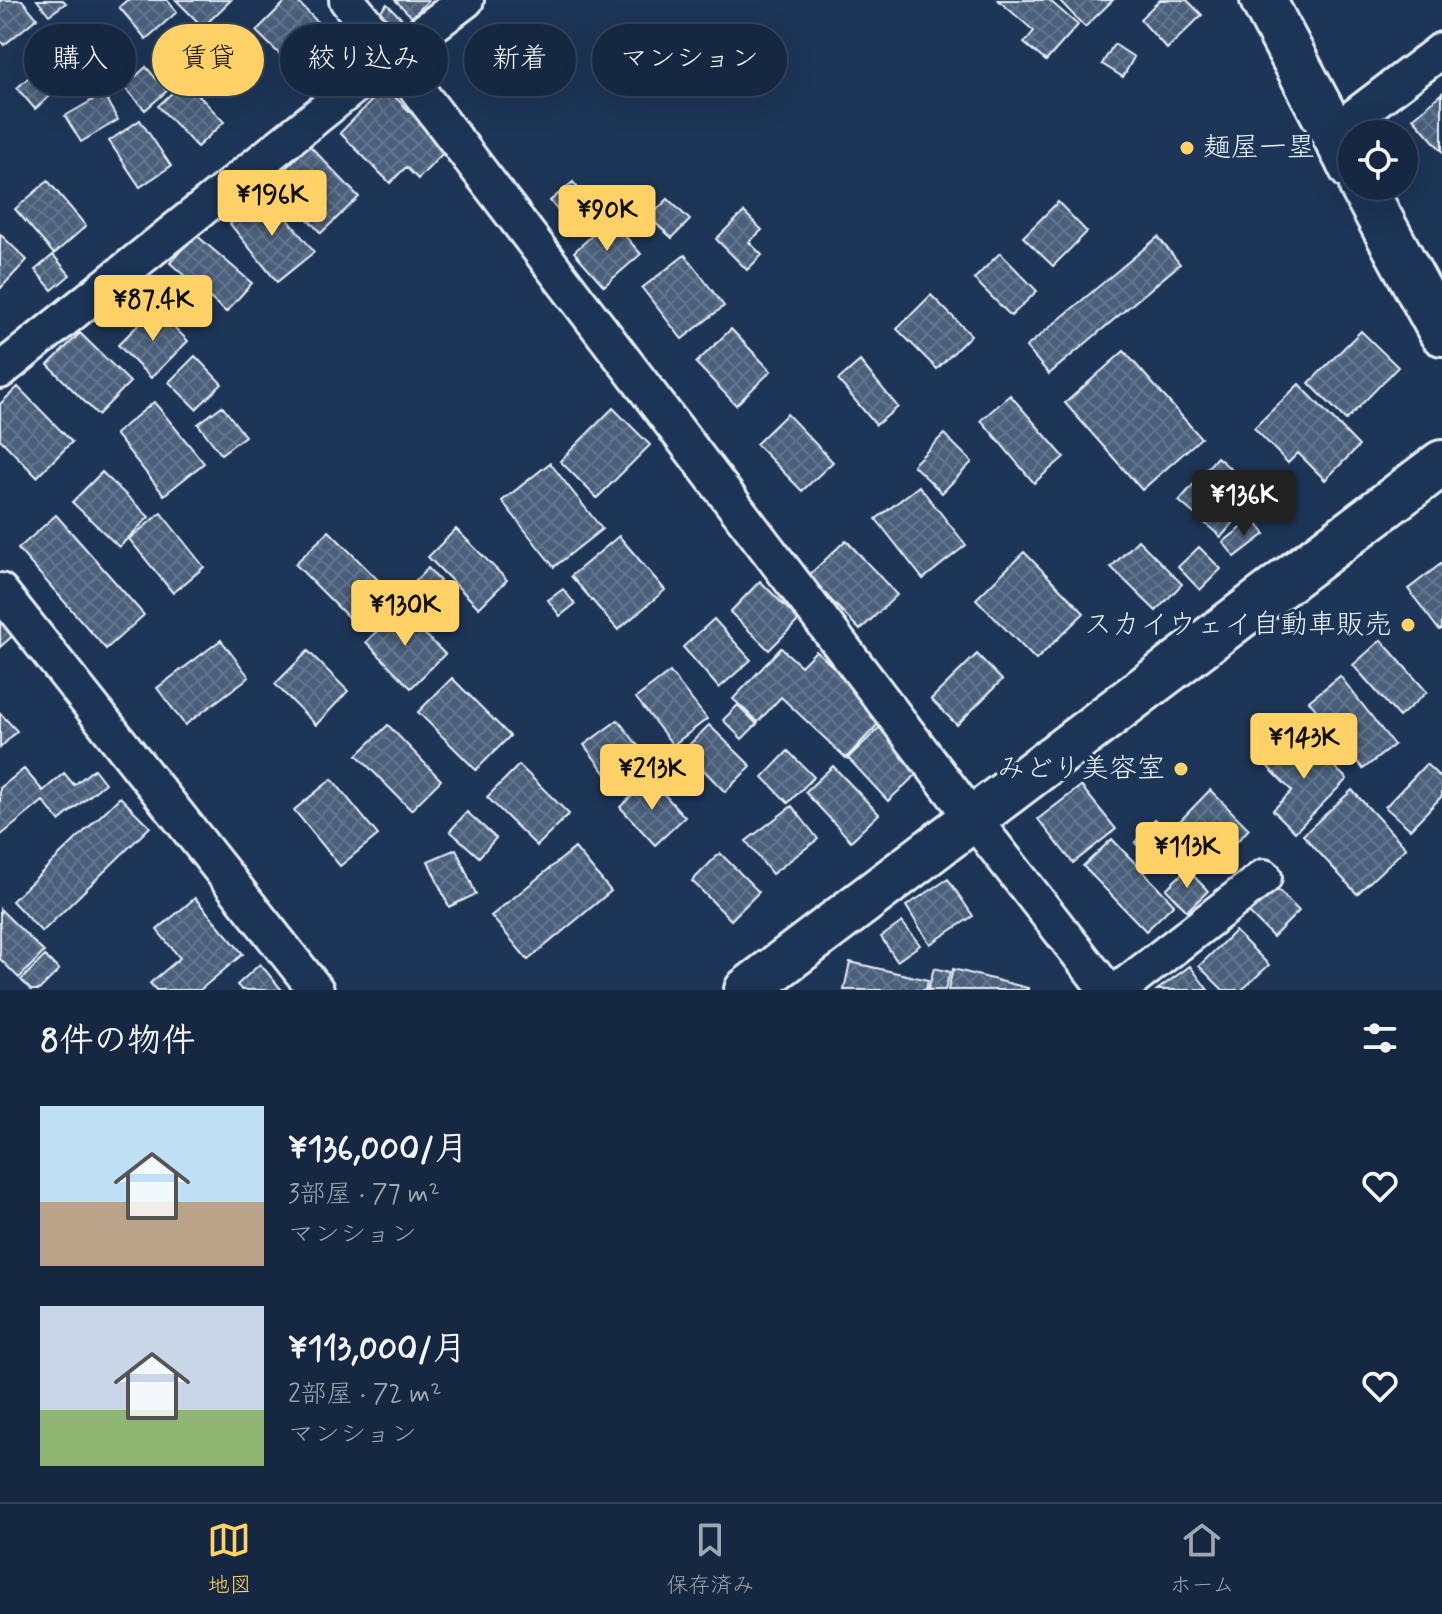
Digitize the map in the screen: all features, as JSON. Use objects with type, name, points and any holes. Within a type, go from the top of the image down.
[{"type":"street","points":[[347,0],[366,24]]},
{"type":"street","points":[[434,24],[466,0]]},
{"type":"street","points":[[1263,0],[1338,142]]},
{"type":"street","points":[[1372,120],[1442,50]]},
{"type":"street","points":[[0,371],[342,96]]},
{"type":"street","points":[[422,96],[973,819],[1107,990]]},
{"type":"street","points":[[1370,200],[1442,333]]},
{"type":"street","points":[[747,990],[1442,463]]},
{"type":"street","points":[[0,591],[316,990]]},
{"type":"street","points":[[1119,990],[1264,877]]},
{"type":"building","points":[[0,0],[22,0],[37,18],[24,24],[24,29],[4,45],[0,40]]},
{"type":"building","points":[[37,0],[63,0],[66,3],[49,15]]},
{"type":"building","points":[[127,0],[167,0],[177,12],[163,24],[152,24],[152,34],[146,39],[119,7]]},
{"type":"building","points":[[176,0],[231,0],[206,24],[200,24]]},
{"type":"building","points":[[287,0],[296,0],[320,24],[280,24],[280,55],[264,39],[263,24]]},
{"type":"building","points":[[395,0],[429,0],[412,17]]},
{"type":"building","points":[[998,0],[1049,0],[1078,25],[1046,61],[1024,43],[1034,31]]},
{"type":"building","points":[[1059,0],[1113,0],[1085,27]]},
{"type":"building","points":[[1160,0],[1187,0],[1202,15],[1167,49],[1140,19]]},
{"type":"building","points":[[387,4],[405,22],[376,24],[372,20]]},
{"type":"building","points":[[1114,44],[1134,57],[1123,77],[1102,64]]},
{"type":"building","points":[[146,67],[152,74],[152,96],[161,96],[145,110],[132,96],[136,96],[136,76]]},
{"type":"building","points":[[24,82],[24,96],[50,96],[35,109],[17,88]]},
{"type":"building","points":[[1442,93],[1442,151],[1418,120],[1413,118]]},
{"type":"building","points":[[104,96],[118,120],[81,142],[65,116]]},
{"type":"building","points":[[169,96],[199,96],[224,122],[197,147],[158,106]]},
{"type":"building","points":[[376,96],[394,96],[447,149],[418,179],[406,167],[390,183],[340,133]]},
{"type":"building","points":[[140,120],[171,166],[140,187],[109,141]]},
{"type":"building","points":[[309,145],[359,197],[321,233],[272,182]]},
{"type":"building","points":[[48,181],[86,226],[54,254],[15,209]]},
{"type":"building","points":[[573,182],[599,214],[576,233],[550,201]]},
{"type":"building","points":[[268,194],[314,252],[277,282],[230,224]]},
{"type":"building","points":[[668,199],[690,220],[672,238],[649,217]]},
{"type":"building","points":[[1058,202],[1087,232],[1053,266],[1023,237]]},
{"type":"building","points":[[744,212],[762,230],[749,242],[762,255],[747,270],[716,239]]},
{"type":"building","points":[[610,219],[641,254],[604,286],[574,252]]},
{"type":"building","points":[[0,234],[27,260],[0,289]]},
{"type":"building","points":[[195,234],[252,283],[226,312],[170,263]]},
{"type":"building","points":[[1158,237],[1180,264],[1049,374],[1026,347]]},
{"type":"building","points":[[1000,253],[1037,291],[1011,316],[974,279]]},
{"type":"building","points":[[53,255],[70,275],[52,290],[35,270]]},
{"type":"building","points":[[685,255],[724,306],[682,339],[642,288]]},
{"type":"building","points":[[931,295],[971,335],[937,369],[897,329]]},
{"type":"building","points":[[155,308],[188,341],[151,378],[118,345]]},
{"type":"building","points":[[731,329],[771,371],[736,405],[696,363]]},
{"type":"building","points":[[1361,331],[1398,367],[1346,420],[1309,383]]},
{"type":"building","points":[[80,333],[130,382],[98,415],[48,365]]},
{"type":"building","points":[[1124,351],[1201,438],[1142,490],[1065,403]]},
{"type":"building","points":[[195,356],[222,384],[196,409],[169,382]]},
{"type":"building","points":[[860,361],[898,407],[876,425],[838,380]]},
{"type":"building","points":[[1299,384],[1359,446],[1325,480],[1298,453],[1288,463],[1254,428]]},
{"type":"building","points":[[18,387],[72,442],[37,477],[0,439],[0,404]]},
{"type":"building","points":[[1010,395],[1064,457],[1034,483],[981,420]]},
{"type":"building","points":[[154,402],[204,463],[164,495],[115,434]]},
{"type":"building","points":[[222,406],[245,436],[221,454],[198,424]]},
{"type":"building","points":[[613,408],[650,445],[597,498],[560,461]]},
{"type":"building","points":[[787,414],[833,462],[802,491],[756,444]]},
{"type":"building","points":[[944,434],[972,462],[942,493],[913,465]]},
{"type":"building","points":[[1217,457],[1259,493],[1221,537],[1179,501]]},
{"type":"building","points":[[550,463],[602,529],[554,567],[502,501]]},
{"type":"building","points":[[102,472],[149,517],[119,547],[72,502]]},
{"type":"building","points":[[919,486],[966,545],[923,579],[876,519]]},
{"type":"building","points":[[161,513],[204,567],[173,593],[129,539]]},
{"type":"building","points":[[56,515],[144,615],[106,649],[18,549]]},
{"type":"building","points":[[1253,519],[1265,534],[1235,557],[1223,542]]},
{"type":"building","points":[[456,529],[507,580],[479,608],[428,557]]},
{"type":"building","points":[[329,531],[382,584],[348,617],[295,564]]},
{"type":"building","points":[[619,536],[665,590],[618,630],[571,576]]},
{"type":"building","points":[[846,540],[897,595],[860,630],[808,576]]},
{"type":"building","points":[[1138,540],[1182,584],[1156,611],[1111,567]]},
{"type":"building","points":[[1199,547],[1221,569],[1200,590],[1178,567]]},
{"type":"building","points":[[1024,552],[1084,613],[1036,660],[976,599]]},
{"type":"building","points":[[1442,563],[1442,629],[1439,630],[1408,589]]},
{"type":"building","points":[[428,568],[440,581],[426,595],[414,582]]},
{"type":"building","points":[[760,581],[799,620],[769,650],[730,612]]},
{"type":"building","points":[[563,589],[575,604],[560,616],[548,600]]},
{"type":"building","points":[[399,609],[445,654],[411,688],[366,642]]},
{"type":"building","points":[[0,612],[17,632],[0,647]]},
{"type":"building","points":[[714,619],[751,660],[719,688],[683,647]]},
{"type":"building","points":[[221,640],[249,677],[185,725],[157,688]]},
{"type":"building","points":[[1381,640],[1427,692],[1399,717],[1353,665]]},
{"type":"building","points":[[781,648],[801,666],[816,651],[886,716],[846,758],[781,697],[758,722],[733,699]]},
{"type":"building","points":[[308,651],[348,691],[316,725],[275,684]]},
{"type":"building","points":[[977,654],[1002,680],[957,725],[931,699]]},
{"type":"building","points":[[670,672],[707,719],[673,745],[636,698]]},
{"type":"building","points":[[1340,676],[1394,745],[1363,769],[1309,701]]},
{"type":"building","points":[[452,678],[510,736],[476,770],[418,712]]},
{"type":"building","points":[[738,705],[757,724],[742,739],[723,720]]},
{"type":"building","points":[[0,713],[17,731],[0,748]]},
{"type":"building","points":[[618,720],[654,766],[620,792],[584,745]]},
{"type":"building","points":[[388,725],[441,780],[411,810],[357,755]]},
{"type":"building","points":[[709,725],[751,766],[725,792],[684,750]]},
{"type":"building","points":[[880,727],[921,770],[888,801],[848,758]]},
{"type":"building","points":[[1299,733],[1347,779],[1295,832],[1273,810],[1292,791],[1267,766]]},
{"type":"building","points":[[788,751],[814,777],[788,803],[763,777]]},
{"type":"building","points":[[1426,764],[1442,779],[1442,796],[1410,829],[1385,807]]},
{"type":"building","points":[[519,765],[569,814],[537,846],[487,797]]},
{"type":"building","points":[[833,766],[879,814],[851,841],[805,792]]},
{"type":"building","points":[[24,769],[43,791],[64,773],[74,785],[94,769],[105,783],[59,821],[43,801],[0,836],[0,788]]},
{"type":"building","points":[[332,779],[378,835],[340,866],[294,810]]},
{"type":"building","points":[[650,779],[685,817],[655,845],[620,807]]},
{"type":"building","points":[[1081,786],[1116,829],[1073,863],[1038,819]]},
{"type":"building","points":[[1210,790],[1249,829],[1216,863],[1177,824]]},
{"type":"building","points":[[1352,790],[1406,848],[1357,894],[1303,835]]},
{"type":"building","points":[[120,797],[150,827],[42,932],[12,901]]},
{"type":"building","points":[[792,806],[818,839],[772,874],[746,841]]},
{"type":"building","points":[[467,812],[496,838],[479,857],[450,831]]},
{"type":"building","points":[[1155,819],[1165,828],[1145,852],[1135,843]]},
{"type":"building","points":[[1112,839],[1174,904],[1146,931],[1083,866]]},
{"type":"building","points":[[575,848],[611,891],[528,960],[491,916]]},
{"type":"building","points":[[456,849],[476,894],[449,907],[428,861]]},
{"type":"building","points":[[720,853],[759,892],[731,920],[692,881]]},
{"type":"building","points":[[1187,869],[1208,891],[1187,911],[1166,889]]},
{"type":"building","points":[[948,879],[973,916],[930,944],[906,906]]},
{"type":"building","points":[[1269,881],[1299,911],[1273,937],[1243,907]]},
{"type":"building","points":[[195,898],[243,954],[200,990],[156,990],[150,983],[180,958],[157,930]]},
{"type":"building","points":[[0,909],[44,952],[19,978],[0,959]]},
{"type":"building","points":[[902,922],[920,945],[897,961],[881,937]]},
{"type":"building","points":[[1235,931],[1269,965],[1242,990],[1223,990],[1199,966]]},
{"type":"building","points":[[45,956],[59,970],[39,990],[31,990],[21,980]]},
{"type":"building","points":[[850,962],[928,980],[926,990],[844,990]]},
{"type":"building","points":[[260,964],[282,990],[242,990],[237,985]]},
{"type":"building","points":[[1190,966],[1208,990],[1157,990]]},
{"type":"building","points":[[934,968],[950,972],[945,990],[928,990]]},
{"type":"building","points":[[953,969],[1028,988],[1028,990],[948,990]]},
{"type":"place","name":"麺屋一塁","points":[[1187,148]]},
{"type":"place","name":"スカイウェイ自動車販売","points":[[1408,625]]},
{"type":"place","name":"みどり美容室","points":[[1181,769]]}]
